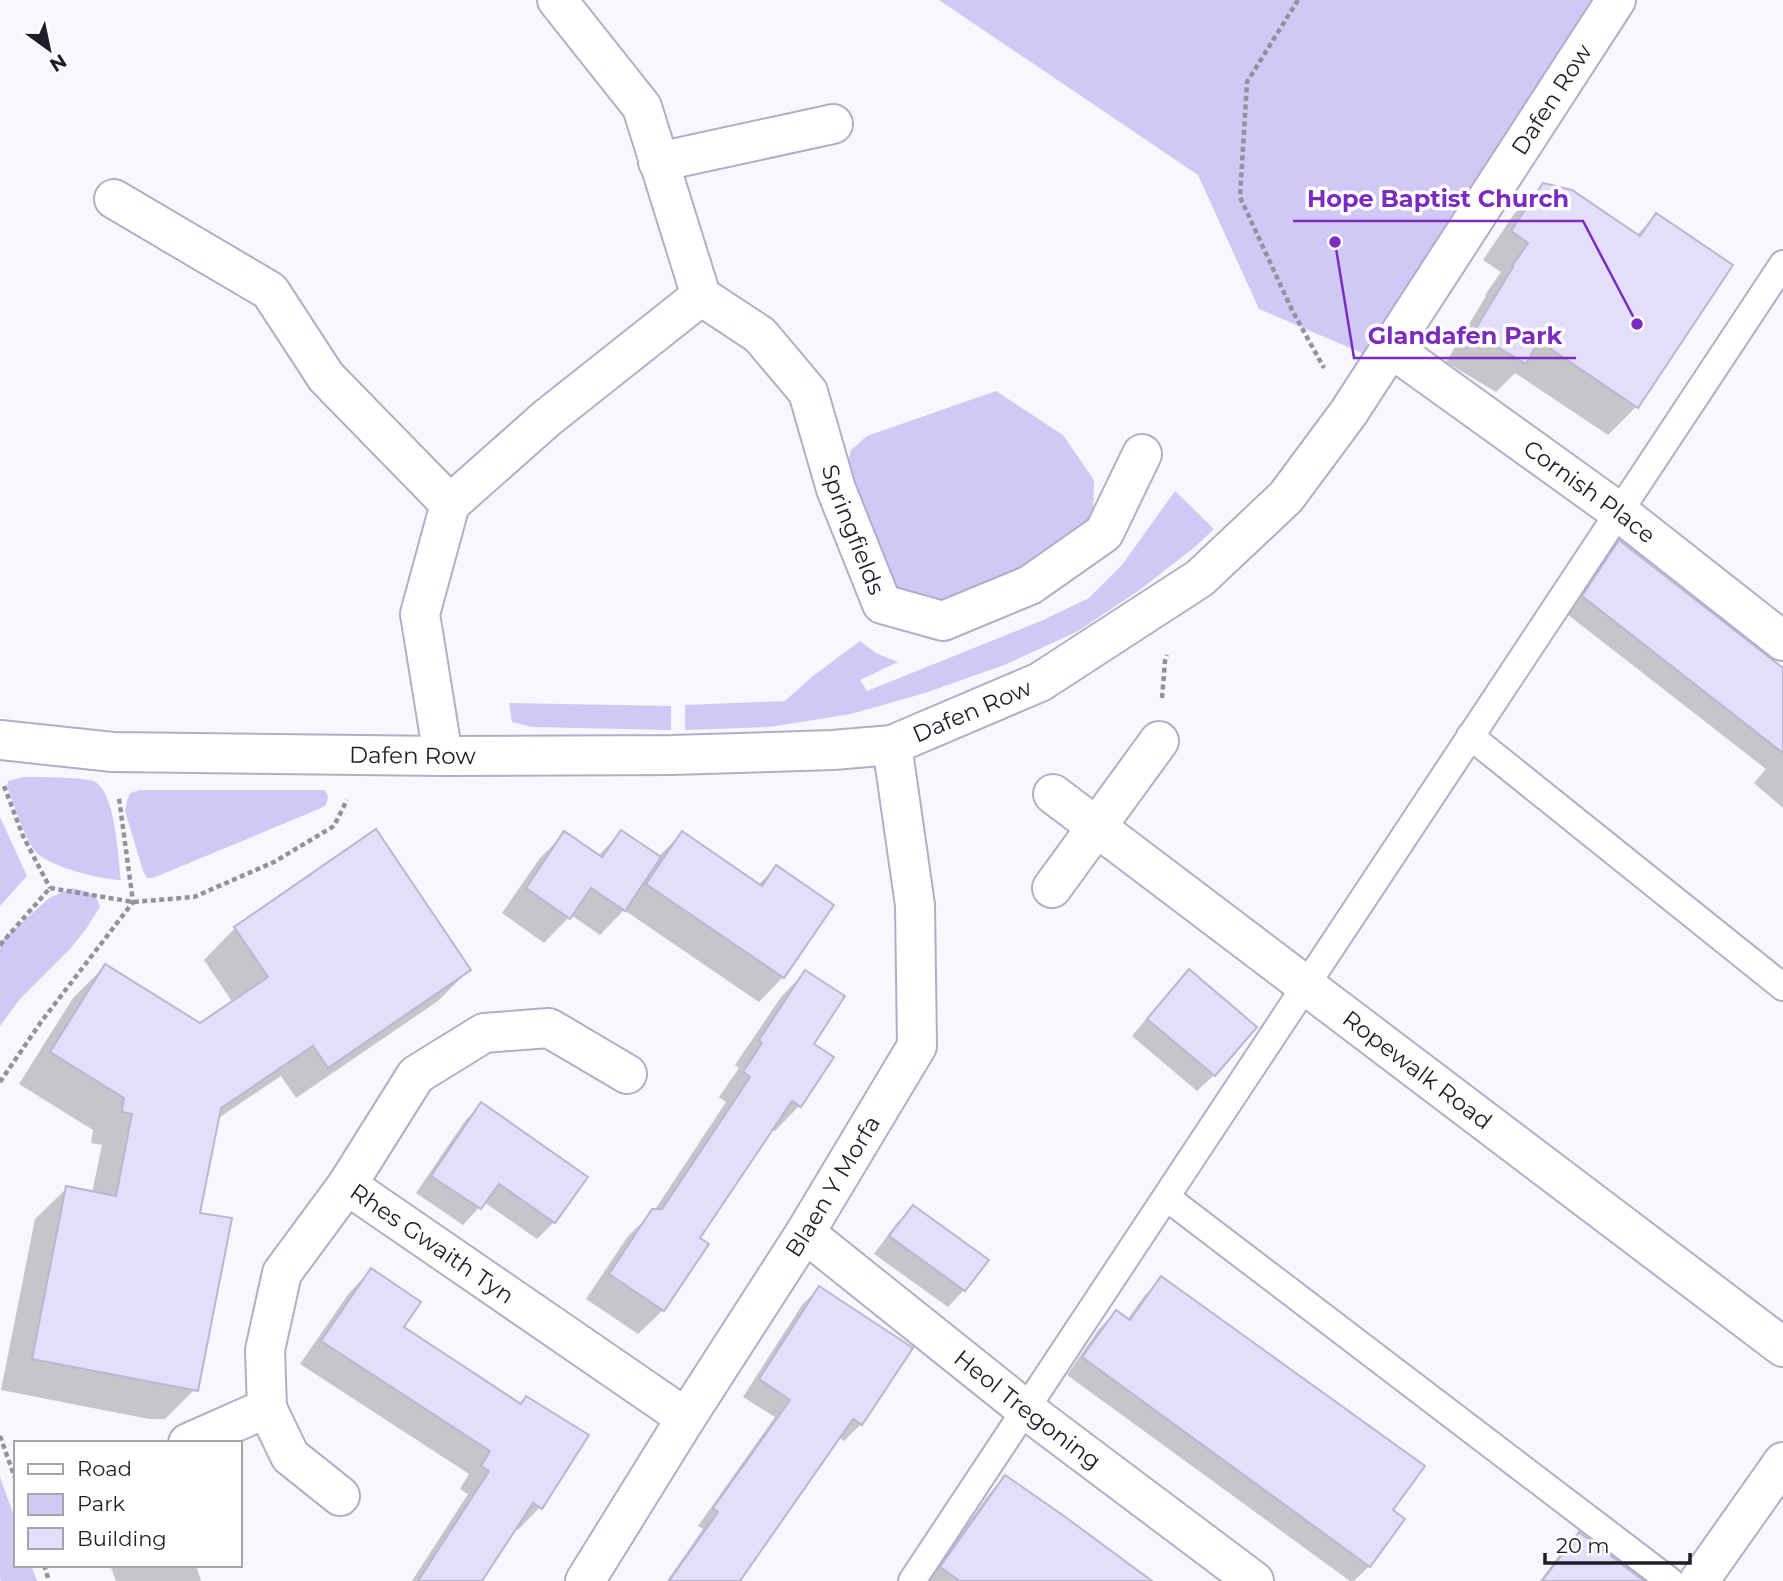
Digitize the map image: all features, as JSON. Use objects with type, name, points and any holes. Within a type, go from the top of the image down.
[{"type":"street","points":[[443,756],[420,614],[450,504],[547,418],[701,296],[642,107],[557,0]]},
{"type":"street","name":"Dafen Row","points":[[0,740],[113,752],[357,755],[672,755],[833,750],[892,745],[1040,682],[1200,578],[1286,497],[1349,412],[1616,0]]},
{"type":"street","points":[[658,162],[833,124]]},
{"type":"street","points":[[114,199],[270,291],[326,377],[450,504]]},
{"type":"street","name":"Springfields","points":[[701,296],[760,335],[808,393],[836,489],[882,604],[943,621],[1030,585],[1104,533],[1142,454]]},
{"type":"street","name":"Cornish Place","points":[[1391,348],[1619,512],[1783,641]]},
{"type":"street","points":[[1052,888],[1159,741]]},
{"type":"street","name":"Blaen Y Morfa","points":[[585,1581],[685,1418],[805,1233],[917,1046],[915,905],[892,745]]},
{"type":"street","name":"Ropewalk Road","points":[[1053,794],[1783,1347]]},
{"type":"street","points":[[347,1185],[416,1075],[484,1033],[549,1028],[627,1074]]},
{"type":"street","name":"Rhes Gwaith Tyn","points":[[340,1496],[290,1456],[267,1408],[265,1350],[282,1273],[347,1185],[685,1418]]},
{"type":"street","name":"Heol Tregoning","points":[[805,1233],[1025,1409],[1254,1581]]},
{"type":"street","points":[[193,1441],[267,1408]]},
{"type":"street","points":[[1699,1581],[1783,1462]]},
{"type":"lane","points":[[912,1581],[1783,264]]},
{"type":"lane","points":[[1470,736],[1783,987]]},
{"type":"lane","points":[[1166,1197],[1671,1581]]},
{"type":"path","points":[[1298,0],[1247,82],[1240,197],[1292,310],[1349,412]]},
{"type":"path","points":[[1159,741],[1165,661],[1170,649]]},
{"type":"path","points":[[0,1082],[40,1022],[133,902],[113,752]]},
{"type":"path","points":[[50,887],[133,902],[194,897],[274,862],[334,825],[348,797],[357,755]]},
{"type":"path","points":[[0,775],[23,836],[50,887]]},
{"type":"path","points":[[0,945],[50,887]]},
{"type":"path","points":[[0,1436],[14,1475]]},
{"type":"green space","points":[[939,0],[1598,0],[1369,356],[1259,309],[1198,175]]},
{"type":"green space","points":[[996,391],[1063,435],[1094,480],[1093,519],[1022,572],[932,606],[892,590],[847,467],[851,450],[867,436]]},
{"type":"green space","points":[[1175,491],[1214,529],[1141,589],[1078,631],[1007,664],[925,693],[851,714],[770,727],[685,730],[685,705],[785,701],[860,641],[876,653],[898,662],[860,680],[867,691],[1041,621],[1089,598],[1122,565]]},
{"type":"green space","points":[[509,703],[671,706],[671,730],[532,727],[512,722]]},
{"type":"green space","points":[[24,777],[82,779],[95,782],[102,789],[112,812],[121,880],[101,878],[62,867],[41,857],[35,851],[7,787],[8,781]]},
{"type":"green space","points":[[140,790],[325,790],[328,797],[326,805],[319,809],[153,878],[147,878],[125,811],[130,793]]},
{"type":"green space","points":[[0,817],[27,876],[0,906]]},
{"type":"green space","points":[[72,888],[94,895],[100,907],[70,949],[20,999],[0,1026],[0,942],[49,898]]},
{"type":"green space","points":[[0,1477],[14,1516],[14,1567],[32,1567],[37,1581],[0,1579]]},
{"type":"building","points":[[1543,183],[1572,190],[1640,236],[1656,213],[1733,265],[1638,408],[1539,341],[1526,364],[1473,333],[1528,243],[1511,231]]},
{"type":"building","points":[[1619,540],[1783,668],[1783,753],[1582,596]]},
{"type":"building","points":[[376,829],[471,970],[328,1068],[313,1046],[221,1108],[200,1213],[232,1218],[198,1391],[32,1359],[66,1186],[116,1196],[132,1114],[122,1112],[124,1098],[50,1052],[105,964],[200,1023],[268,977],[234,927]]},
{"type":"building","points":[[621,830],[661,857],[625,911],[591,888],[570,919],[526,888],[564,831],[602,857]]},
{"type":"building","points":[[682,831],[762,886],[776,865],[834,905],[784,978],[646,884]]},
{"type":"building","points":[[1189,969],[1257,1027],[1215,1076],[1147,1019]]},
{"type":"building","points":[[805,970],[845,996],[814,1044],[834,1057],[801,1107],[792,1101],[700,1238],[709,1244],[664,1311],[609,1274],[652,1209],[662,1209],[750,1077],[743,1072],[762,1043],[759,1040]]},
{"type":"building","points":[[481,1102],[588,1177],[555,1223],[499,1184],[481,1209],[431,1176]]},
{"type":"building","points":[[913,1205],[989,1260],[965,1291],[889,1236]]},
{"type":"building","points":[[371,1268],[421,1302],[404,1327],[521,1404],[526,1396],[589,1435],[542,1509],[533,1503],[482,1581],[418,1581],[489,1471],[481,1466],[490,1451],[321,1341]]},
{"type":"building","points":[[1161,1276],[1425,1466],[1393,1510],[1405,1519],[1370,1567],[1082,1357],[1116,1310],[1130,1320]]},
{"type":"building","points":[[819,1286],[913,1348],[862,1425],[853,1419],[740,1581],[669,1581],[718,1512],[713,1508],[790,1400],[759,1379]]},
{"type":"building","points":[[1005,1475],[1152,1581],[960,1581],[940,1567]]},
{"type":"building","points":[[1579,1532],[1644,1581],[1542,1581]]},
{"type":"place","name":"Glandafen Park","points":[[1335,242]]},
{"type":"place","name":"Hope Baptist Church","points":[[1637,324]]}]
